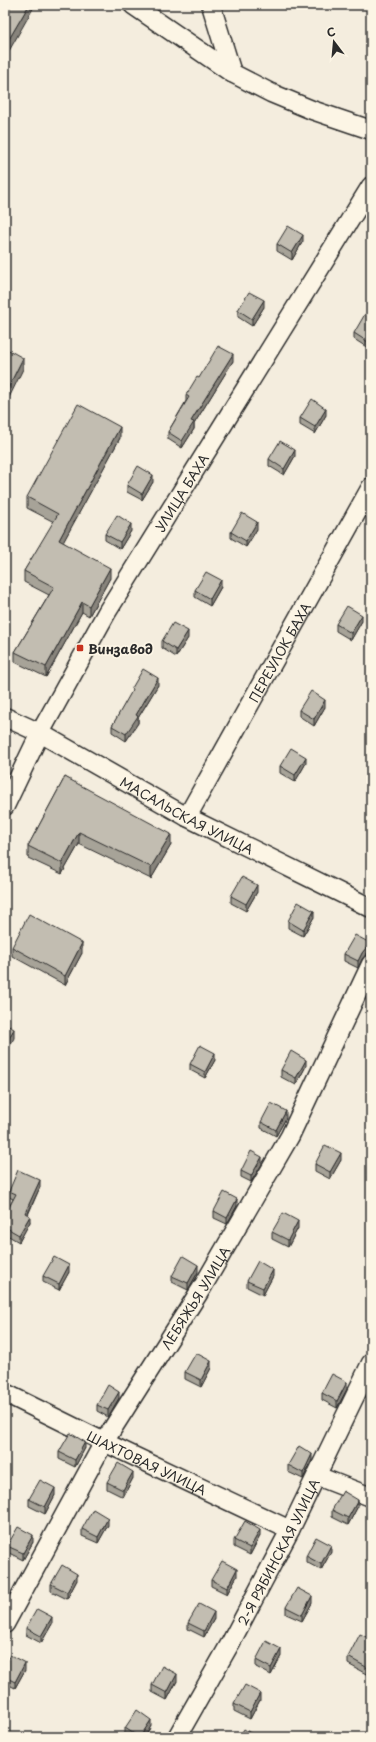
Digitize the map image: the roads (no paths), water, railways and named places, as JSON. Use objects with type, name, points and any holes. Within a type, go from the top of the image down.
[{"type":"street","points":[[133,5],[232,73],[272,93],[306,107],[371,130]]},
{"type":"street","points":[[211,5],[232,73]]},
{"type":"street","name":"УЛИЦА БАХА","points":[[5,806],[40,733],[107,612],[371,186]]},
{"type":"street","name":"ПЕРЕУЛОК БАХА","points":[[187,817],[371,487]]},
{"type":"street","name":"МАСАЛЬСКАЯ УЛИЦА","points":[[5,717],[40,733],[187,817],[371,908]]},
{"type":"street","name":"ЛЕБЯЖЬЯ УЛИЦА","points":[[5,1624],[104,1442],[203,1286],[290,1136],[371,964]]},
{"type":"street","name":"2-Я РЯБИНСКАЯ УЛИЦА","points":[[177,1737],[231,1642],[290,1530],[371,1363]]},
{"type":"street","name":"ШАХТОВАЯ УЛИЦА","points":[[5,1392],[104,1442],[290,1530]]},
{"type":"street","points":[[317,1476],[371,1497]]},
{"type":"place","name":"Винзавод","points":[[80,648]]}]
